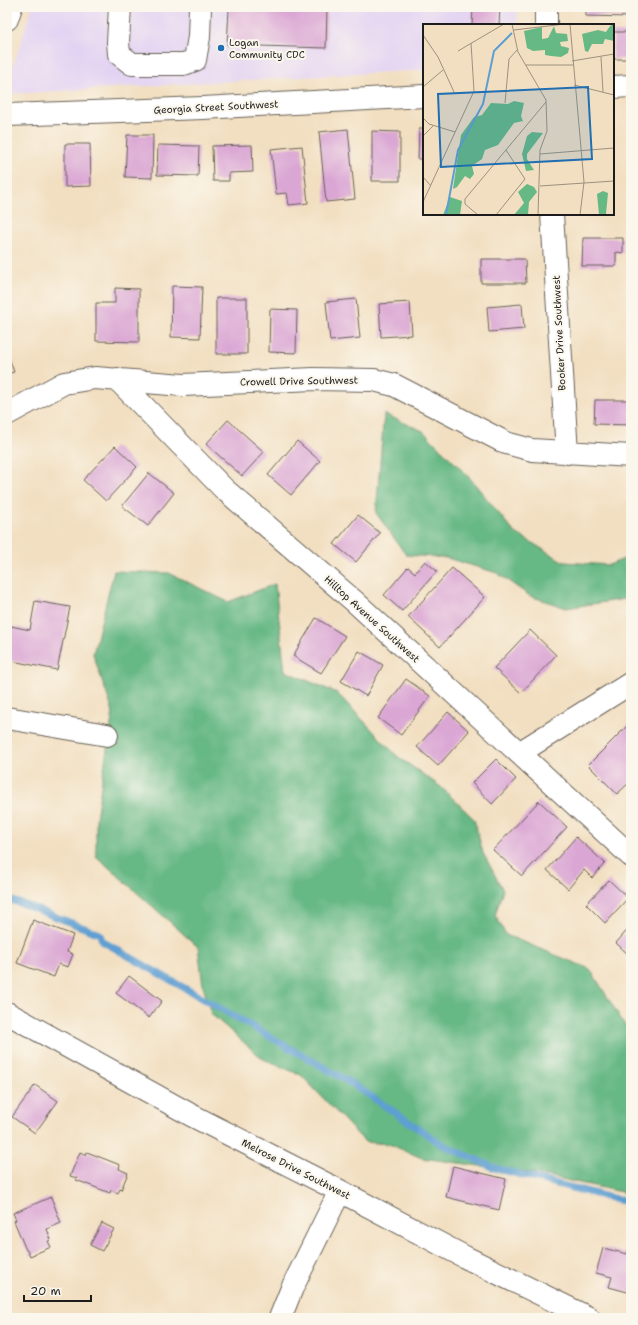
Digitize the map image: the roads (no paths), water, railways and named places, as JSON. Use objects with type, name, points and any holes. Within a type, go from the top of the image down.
[{"type":"street","points":[[7,19],[11,7]]},
{"type":"street","points":[[120,7],[118,42],[119,54],[132,64],[184,64],[195,60],[199,37],[200,8]]},
{"type":"street","points":[[546,7],[546,24]]},
{"type":"street","points":[[614,87],[631,86]]},
{"type":"street","name":"Georgia Street Southwest","points":[[7,115],[203,108],[423,96]]},
{"type":"street","name":"Booker Drive Southwest","points":[[552,215],[566,453]]},
{"type":"street","name":"Crowell Drive Southwest","points":[[7,414],[64,383],[95,378],[183,385],[313,379],[374,380],[394,385],[506,443],[532,450],[631,456]]},
{"type":"street","name":"Hilltop Avenue Southwest","points":[[117,379],[224,490],[354,601],[631,856]]},
{"type":"street","points":[[519,753],[631,683]]},
{"type":"street","points":[[7,718],[107,735]]},
{"type":"street","name":"Melrose Drive Southwest","points":[[7,1013],[191,1115],[465,1257],[589,1318]]},
{"type":"street","points":[[280,1318],[292,1288],[340,1191]]},
{"type":"waterway","points":[[7,899],[100,934],[102,941],[351,1083],[443,1145],[495,1168],[631,1203]]},
{"type":"place","name":"Logan Community CDC","points":[[221,48]]}]
